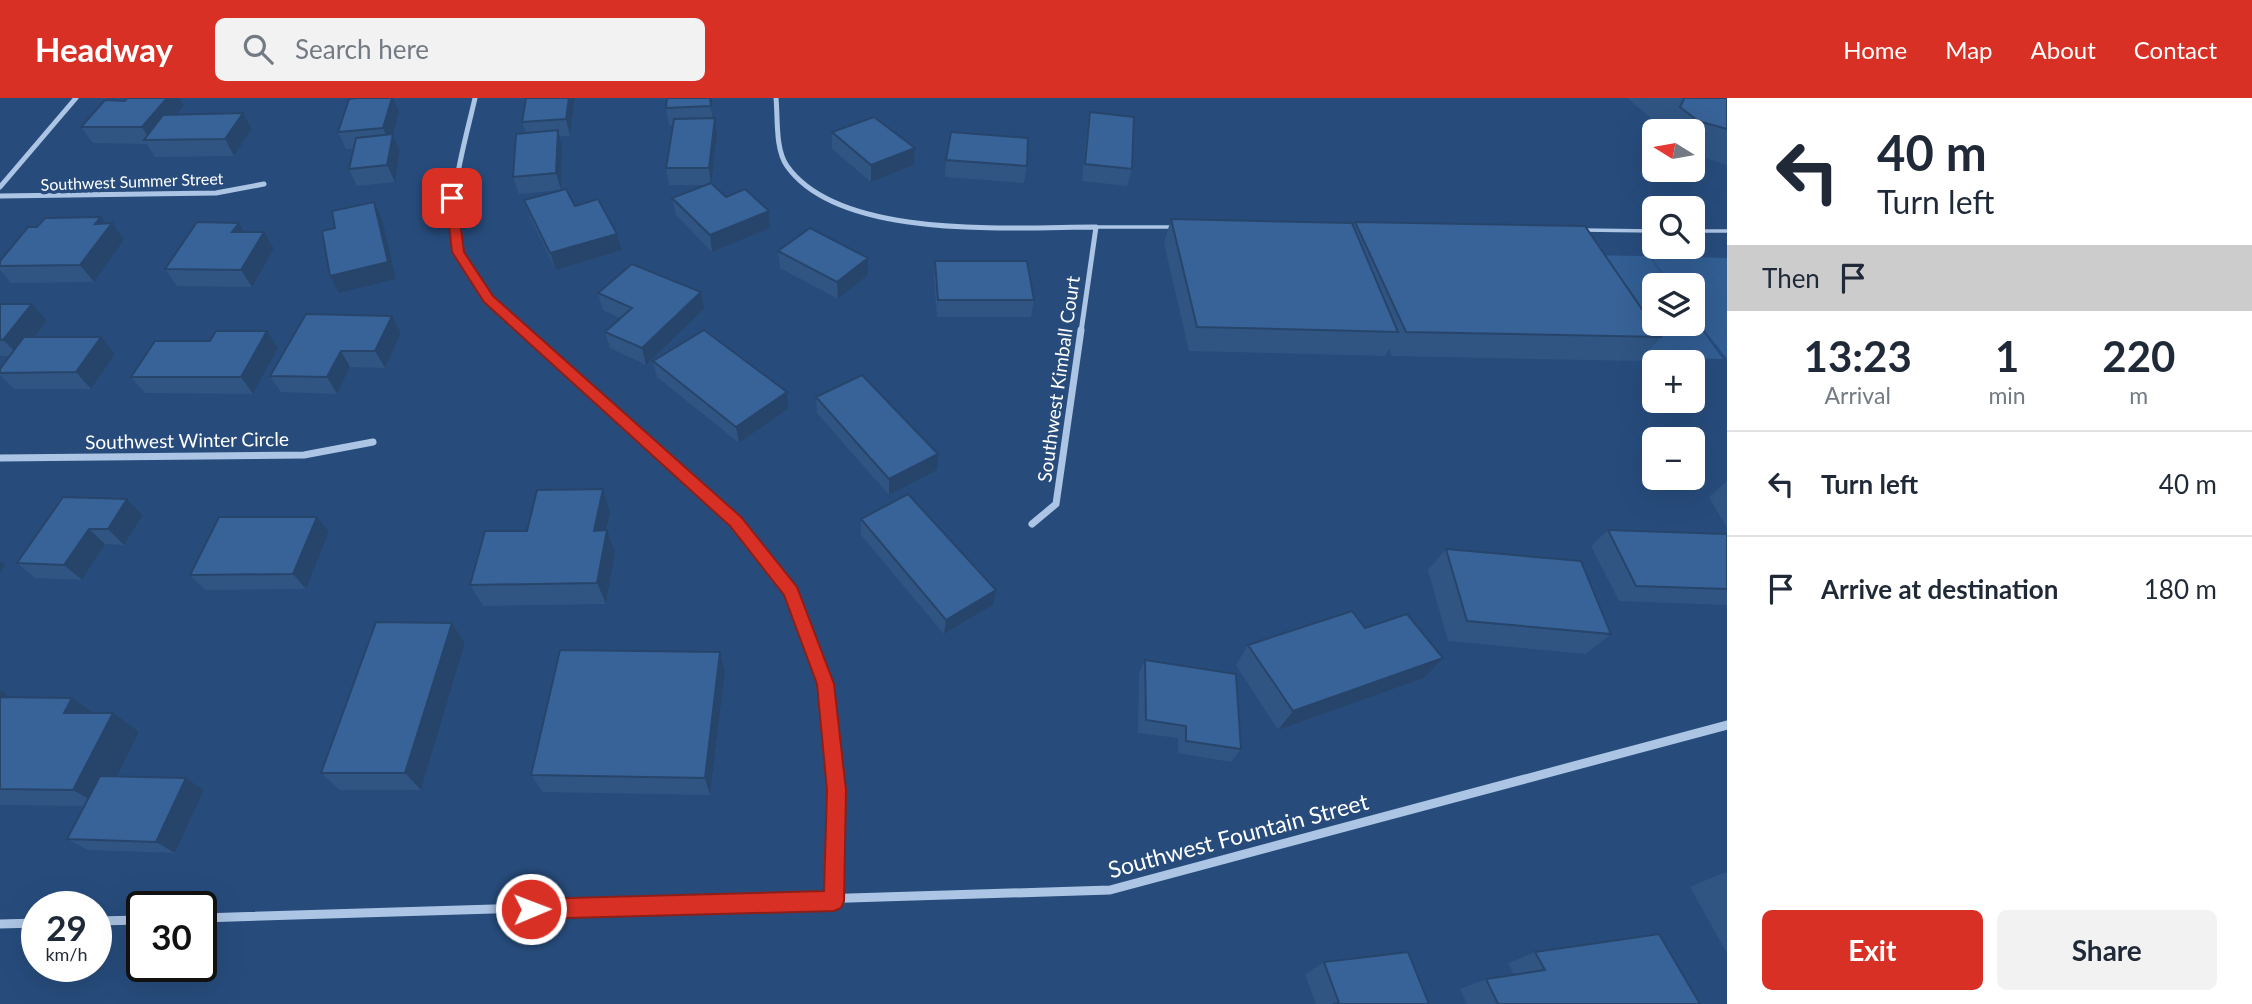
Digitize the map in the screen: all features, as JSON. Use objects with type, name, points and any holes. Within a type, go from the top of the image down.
[{"type":"street","points":[[0,187],[76,98]]},
{"type":"street","points":[[475,98],[452,198],[458,252],[489,299],[736,522],[791,592],[826,684],[836,790],[834,901]]},
{"type":"street","points":[[776,98],[785,165],[813,193],[860,211],[914,225],[1096,228]]},
{"type":"street","name":"Southwest Summer Street","points":[[0,196],[216,193],[264,184]]},
{"type":"street","name":"Southwest Kimball Court","points":[[1032,524],[1056,505],[1096,228]]},
{"type":"street","name":"Southwest Winter Circle","points":[[0,458],[304,455],[373,442]]},
{"type":"street","name":"Southwest Fountain Street","points":[[217,918],[834,901],[1110,890],[1727,725]]},
{"type":"street","points":[[0,924],[21,923]]},
{"type":"lane","points":[[1096,228],[1186,227]]},
{"type":"lane","points":[[1571,230],[1642,231]]},
{"type":"lane","points":[[1705,231],[1727,231]]},
{"type":"shaded area","points":[[1573,255],[1642,256],[1642,259],[1651,259],[1661,273],[1642,273],[1642,336],[1705,335],[1723,359],[1705,359],[1705,350],[1642,350],[1642,357],[1639,357]]},
{"type":"shaded area","points":[[1727,258],[1727,359],[1705,331],[1705,273],[1662,273],[1652,259]]},
{"type":"building","points":[[127,98],[167,98],[142,127],[81,127],[105,100],[125,101]]},
{"type":"building","points":[[392,98],[383,128],[338,132],[349,99]]},
{"type":"building","points":[[526,98],[569,98],[566,119],[522,122]]},
{"type":"building","points":[[667,98],[710,98],[711,106],[666,108]]},
{"type":"building","points":[[1682,98],[1727,98],[1727,129],[1705,123],[1705,119],[1695,119],[1680,107],[1684,99]]},
{"type":"building","points":[[1090,112],[1134,117],[1132,169],[1085,164]]},
{"type":"building","points":[[243,113],[225,139],[144,140],[163,115]]},
{"type":"building","points":[[874,117],[915,148],[871,165],[832,132]]},
{"type":"building","points":[[715,118],[709,168],[666,168],[674,119]]},
{"type":"building","points":[[558,130],[556,173],[513,177],[516,134]]},
{"type":"building","points":[[951,132],[1028,138],[1027,166],[946,160]]},
{"type":"building","points":[[393,134],[387,165],[349,169],[356,138]]},
{"type":"building","points":[[711,183],[726,197],[745,189],[769,211],[710,235],[672,198]]},
{"type":"building","points":[[566,189],[575,206],[598,199],[617,234],[550,253],[524,200]]},
{"type":"building","points":[[374,202],[388,262],[330,276],[322,231],[335,228],[332,211]]},
{"type":"building","points":[[101,217],[95,224],[112,223],[80,265],[0,266],[0,261],[28,227],[37,227],[45,218]]},
{"type":"building","points":[[1171,219],[1352,223],[1398,332],[1197,327]]},
{"type":"building","points":[[197,222],[239,223],[232,232],[264,232],[241,270],[165,269]]},
{"type":"building","points":[[1355,222],[1585,226],[1642,309],[1642,336],[1661,337],[1406,332]]},
{"type":"building","points":[[810,228],[868,258],[837,282],[778,251]]},
{"type":"building","points":[[935,261],[1027,261],[1034,300],[938,300]]},
{"type":"building","points":[[632,264],[701,292],[642,348],[605,332],[632,308],[598,293]]},
{"type":"building","points":[[0,304],[32,304],[3,340],[0,340]]},
{"type":"building","points":[[306,314],[392,316],[375,351],[341,351],[327,377],[270,376]]},
{"type":"building","points":[[704,330],[787,392],[736,427],[653,361]]},
{"type":"building","points":[[216,331],[267,331],[241,377],[131,377],[155,341],[210,341]]},
{"type":"building","points":[[24,337],[101,337],[76,372],[0,373],[0,369]]},
{"type":"building","points":[[862,375],[938,454],[889,479],[816,397]]},
{"type":"building","points":[[603,489],[594,531],[607,530],[597,583],[470,585],[485,531],[527,531],[537,490]]},
{"type":"building","points":[[908,494],[996,590],[946,620],[861,519]]},
{"type":"building","points":[[63,497],[127,499],[108,529],[89,529],[64,565],[17,563]]},
{"type":"building","points":[[219,517],[317,517],[293,574],[190,575]]},
{"type":"building","points":[[1608,530],[1727,534],[1727,589],[1636,586]]},
{"type":"building","points":[[1446,549],[1581,561],[1611,634],[1467,621]]},
{"type":"building","points":[[1352,611],[1365,628],[1407,614],[1443,658],[1293,711],[1248,645]]},
{"type":"building","points":[[376,622],[452,623],[405,773],[321,773]]},
{"type":"building","points":[[560,650],[720,652],[705,778],[531,775]]},
{"type":"building","points":[[1145,660],[1236,674],[1241,749],[1186,741],[1186,726],[1146,720]]},
{"type":"building","points":[[0,697],[72,698],[64,713],[113,713],[73,790],[0,789]]},
{"type":"building","points":[[100,776],[186,778],[156,842],[67,839]]},
{"type":"building","points":[[1659,934],[1700,1004],[1498,1004],[1486,979],[1545,970],[1535,952]]},
{"type":"building","points":[[1408,952],[1429,1004],[1333,1004],[1339,1003],[1324,962]]},
{"type":"route","points":[[452,198],[458,252],[489,299],[736,522],[791,592],[826,684],[836,790],[834,901],[531,909]]}]
